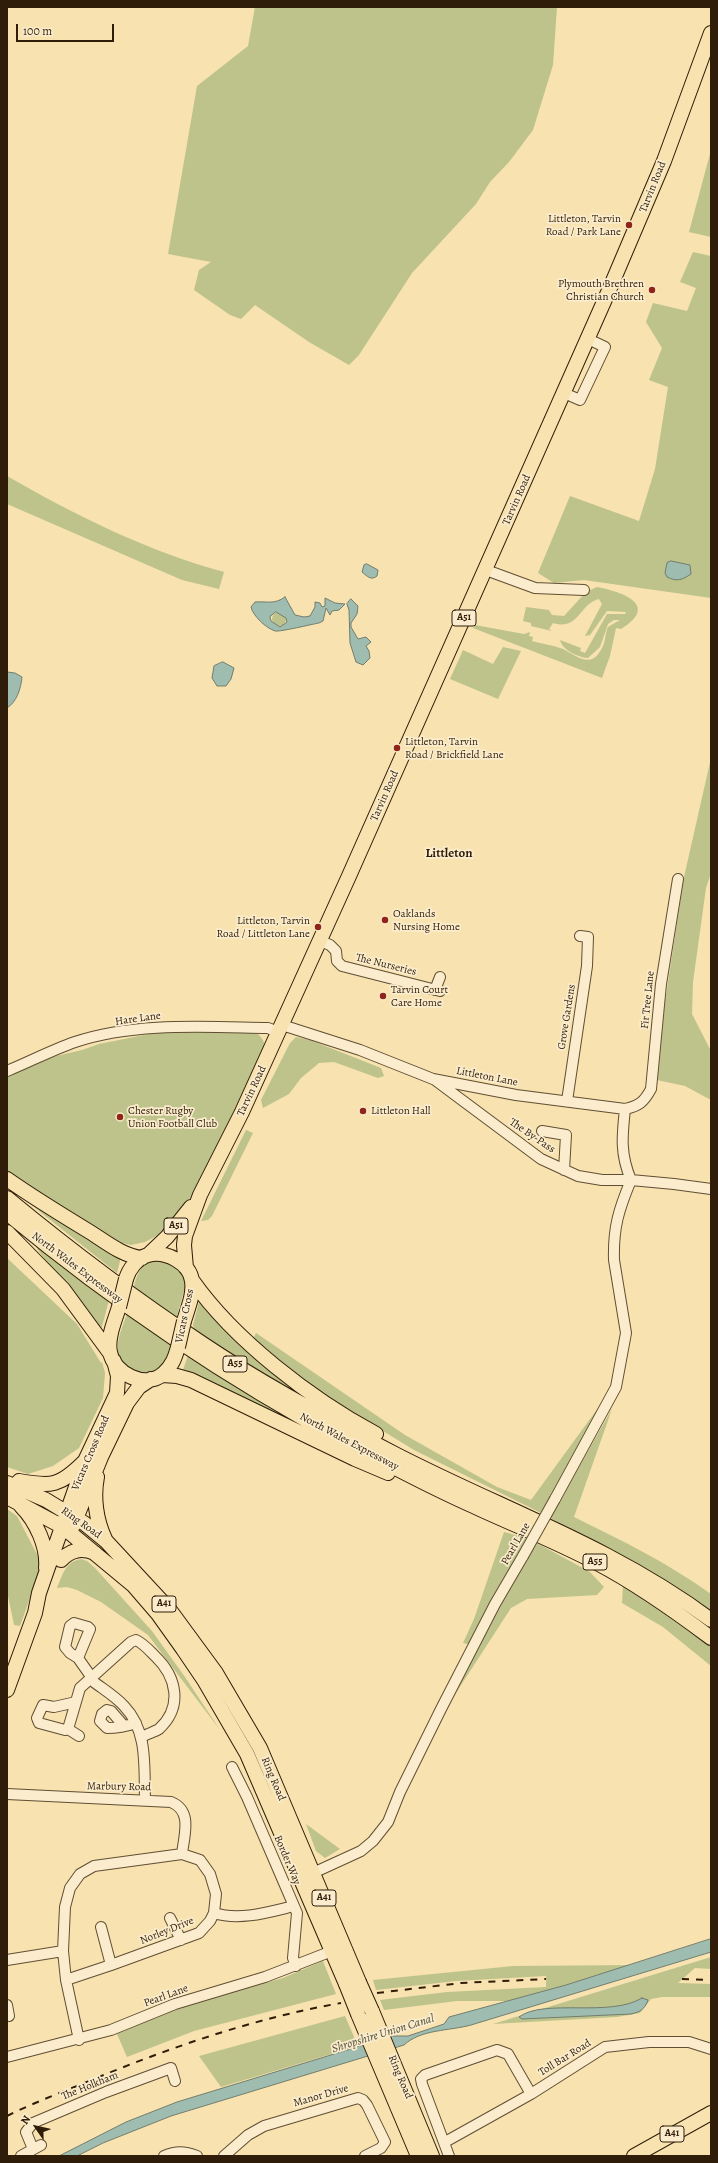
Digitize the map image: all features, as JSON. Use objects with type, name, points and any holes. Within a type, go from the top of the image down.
[{"type":"highway","name":"Tarvin Road","points":[[200,1195],[242,1112],[320,941],[588,339],[664,161],[711,33]]},
{"type":"highway","points":[[7,1179],[44,1204],[128,1255],[168,1256],[189,1274],[226,1323],[318,1398],[366,1429],[449,1474],[485,1496]]},
{"type":"highway","name":"A51","points":[[112,1357],[110,1340],[126,1279],[133,1266],[173,1230],[200,1195]]},
{"type":"highway","name":"A51","points":[[189,1274],[184,1245],[185,1236],[200,1195]]},
{"type":"highway","name":"North Wales Expressway","points":[[7,1198],[101,1273],[204,1345],[332,1422],[400,1456],[607,1554],[651,1579],[711,1620]]},
{"type":"highway","name":"North Wales Expressway","points":[[7,1213],[97,1284],[195,1353],[266,1397],[350,1444],[469,1504],[511,1521],[599,1564],[679,1614],[711,1638]]},
{"type":"highway","points":[[7,1232],[63,1288],[119,1369],[128,1376],[140,1379],[177,1376],[191,1380],[355,1459],[469,1504]]},
{"type":"highway","name":"Vicars Cross","points":[[156,1377],[171,1365],[178,1347],[191,1296],[189,1274]]},
{"type":"highway","name":"Vicars Cross Road","points":[[35,1613],[49,1588],[61,1560],[85,1461],[117,1393],[118,1376],[112,1357]]},
{"type":"highway","name":"Vicars Cross Road","points":[[7,1690],[35,1613],[45,1577],[126,1403],[139,1387],[156,1377]]},
{"type":"highway","points":[[101,1457],[96,1481],[96,1501],[101,1531],[106,1541]]},
{"type":"highway","points":[[7,1479],[41,1485],[52,1484],[70,1475],[85,1461]]},
{"type":"highway","name":"Ring Road","points":[[7,1482],[42,1498],[69,1523],[96,1553],[133,1585],[158,1614],[204,1680],[243,1747],[260,1782],[332,1952],[372,2012],[432,2156]]},
{"type":"highway","points":[[7,1486],[48,1509],[69,1523],[113,1559],[133,1585]]},
{"type":"highway","points":[[12,1500],[29,1515],[45,1549],[45,1577]]},
{"type":"highway","name":"Ring Road","points":[[12,1500],[69,1523],[106,1541],[133,1568],[169,1610],[211,1666],[237,1707],[260,1748],[313,1873],[352,1983],[358,2014],[418,2156]]},
{"type":"highway","points":[[61,1560],[69,1553],[77,1550],[96,1553]]},
{"type":"highway","name":"A41","points":[[634,2156],[711,2113]]},
{"type":"street","points":[[486,570],[535,588],[584,590]]},
{"type":"street","name":"Fir Tree Lane","points":[[625,1109],[638,1106],[646,1098],[651,1089],[661,984],[678,879]]},
{"type":"street","name":"Grove Gardens","points":[[567,1101],[587,966],[587,936]]},
{"type":"street","name":"The Nurseries","points":[[320,941],[330,945],[336,950],[337,961],[342,966],[438,991],[440,977]]},
{"type":"street","name":"Hare Lane","points":[[7,1071],[75,1042],[125,1032],[174,1026],[280,1028]]},
{"type":"street","name":"Littleton Lane","points":[[280,1028],[360,1050],[433,1079],[516,1095],[625,1109]]},
{"type":"street","name":"The By-Pass","points":[[433,1079],[541,1159],[578,1176],[602,1180],[631,1180],[711,1189]]},
{"type":"street","points":[[625,1109],[622,1144],[625,1166],[631,1180]]},
{"type":"street","points":[[542,1131],[566,1135],[564,1170]]},
{"type":"street","name":"Pearl Lane","points":[[313,1873],[361,1851],[373,1841],[388,1822],[400,1792],[495,1604],[555,1500],[616,1388],[626,1333],[613,1248],[617,1215],[631,1180]]},
{"type":"street","points":[[68,1728],[80,1688],[131,1642],[136,1640],[142,1643],[159,1660],[174,1682],[175,1690],[169,1716],[158,1729],[142,1737]]},
{"type":"street","points":[[78,1658],[91,1679],[123,1705],[136,1723],[142,1737],[145,1799]]},
{"type":"street","points":[[68,1728],[65,1730],[38,1723],[36,1718],[42,1705],[54,1707],[76,1702]]},
{"type":"street","points":[[124,1726],[136,1723]]},
{"type":"street","points":[[68,1728],[78,1736]]},
{"type":"street","name":"Border Way","points":[[232,1767],[247,1797],[297,1913],[293,1958],[296,1966]]},
{"type":"street","name":"Marbury Road","points":[[7,1794],[111,1800],[145,1799],[171,1802],[184,1811],[185,1823],[182,1854]]},
{"type":"street","points":[[79,2040],[66,1980],[63,1951],[65,1907],[70,1888],[80,1874],[94,1866],[182,1854],[200,1860],[210,1874],[216,1894],[214,1913],[221,1915],[243,1916],[294,1906]]},
{"type":"street","name":"Norley Drive","points":[[66,1980],[111,1966],[181,1940],[202,1930],[210,1921],[214,1913]]},
{"type":"street","points":[[170,1918],[181,1940]]},
{"type":"street","points":[[101,1928],[111,1966]]},
{"type":"street","points":[[7,1960],[63,1951]]},
{"type":"street","name":"Pearl Lane","points":[[7,2057],[79,2040],[111,2030],[175,2004],[296,1966],[332,1952]]},
{"type":"street","points":[[7,2005],[9,2016]]},
{"type":"street","name":"Toll Bar Road","points":[[445,2142],[531,2094],[605,2047],[649,2042],[689,2042],[711,2049]]},
{"type":"street","name":"Ring Road","points":[[449,2156],[422,2084],[422,2077],[498,2050],[508,2054],[531,2094]]},
{"type":"street","name":"The Holkham","points":[[21,2156],[37,2147],[26,2132],[33,2123],[106,2092],[171,2068],[175,2081]]},
{"type":"street","name":"Manor Drive","points":[[224,2156],[248,2135],[264,2126],[358,2098],[364,2100],[368,2105],[385,2142],[381,2148],[365,2156]]},
{"type":"street","points":[[164,2156],[177,2152],[186,2152],[196,2156]]},
{"type":"green space","points":[[255,7],[557,7],[553,65],[533,130],[509,162],[490,182],[476,204],[412,273],[359,355],[349,365],[309,342],[255,305],[241,319],[230,315],[194,290],[199,270],[211,262],[168,254],[197,86],[248,46]]},
{"type":"green space","points":[[711,150],[711,237],[689,232]]},
{"type":"green space","points":[[693,252],[711,256],[711,598],[584,580],[554,583],[538,573],[570,496],[639,521],[655,469],[668,387],[649,380],[662,348],[646,322],[653,303],[687,311],[696,288],[680,282]]},
{"type":"green space","points":[[7,476],[59,505],[140,543],[196,564],[224,572],[219,589],[182,580],[7,504]]},
{"type":"green space","points":[[597,587],[626,596],[637,606],[637,613],[632,621],[621,629],[616,628],[610,656],[602,678],[473,628],[475,625],[524,634],[530,632],[529,636],[533,637],[532,641],[563,649],[579,658],[589,660],[598,655],[605,640],[608,627],[620,620],[614,620],[608,624],[600,647],[588,658],[571,653],[564,647],[560,640],[581,648],[580,651],[585,653],[607,614],[625,614],[626,612],[607,611],[590,635],[585,636],[602,604],[599,599],[587,606],[574,620],[562,624],[553,623],[549,629],[552,631],[531,626],[531,623],[523,621],[526,607],[549,610],[552,615],[564,616],[586,592]]},
{"type":"green space","points":[[276,612],[282,612],[286,616],[286,622],[282,626],[276,626],[272,622],[272,616]]},
{"type":"green space","points":[[503,647],[521,651],[498,699],[450,679],[463,650],[493,664]]},
{"type":"green space","points":[[711,758],[711,873],[706,888],[693,982],[692,1014],[711,1051],[711,1100],[685,1086],[657,1080],[665,1002],[684,877]]},
{"type":"green space","name":"Chester Rugby Union Football Club","points":[[174,1029],[253,1031],[262,1039],[265,1051],[193,1195],[158,1235],[145,1242],[131,1245],[118,1242],[7,1173],[7,1071],[26,1063],[82,1050],[99,1044]]},
{"type":"green space","points":[[296,1037],[310,1040],[381,1068],[384,1076],[378,1078],[334,1062],[319,1063],[301,1078],[289,1094],[263,1108],[261,1100],[290,1043]]},
{"type":"green space","points":[[246,1130],[253,1133],[212,1216],[208,1220],[201,1221]]},
{"type":"green space","points":[[30,1201],[121,1257],[117,1273],[29,1203]]},
{"type":"green space","points":[[39,1246],[109,1300],[101,1330],[37,1249]]},
{"type":"green space","points":[[7,1258],[77,1324],[101,1363],[102,1362],[105,1373],[103,1398],[79,1448],[53,1466],[28,1474],[7,1467]]},
{"type":"green space","points":[[158,1258],[168,1262],[180,1271],[185,1279],[186,1284],[176,1319],[133,1290],[138,1274],[147,1262]]},
{"type":"green space","points":[[200,1298],[341,1422],[194,1332],[193,1325]]},
{"type":"green space","points":[[127,1313],[171,1344],[167,1357],[160,1366],[152,1371],[143,1373],[134,1372],[126,1367],[120,1359],[118,1344]]},
{"type":"green space","points":[[256,1333],[405,1435],[497,1487],[531,1500],[606,1397],[541,1513],[414,1450],[326,1396],[253,1339]]},
{"type":"green space","points":[[188,1355],[356,1452],[183,1370]]},
{"type":"green space","points":[[612,1409],[574,1517],[627,1543],[661,1562],[711,1594],[711,1614],[645,1569],[550,1518]]},
{"type":"green space","points":[[7,1509],[17,1516],[40,1560],[40,1570],[20,1626],[14,1625],[7,1591]]},
{"type":"green space","points":[[504,1532],[526,1538],[471,1645],[463,1643],[474,1619]]},
{"type":"green space","points":[[535,1542],[590,1572],[604,1587],[597,1595],[527,1599],[511,1608],[452,1699],[456,1684]]},
{"type":"green space","points":[[81,1559],[87,1561],[95,1568],[152,1631],[220,1730],[148,1635],[101,1602],[77,1590],[67,1587],[57,1588],[65,1569],[71,1563]]},
{"type":"green space","points":[[623,1585],[711,1647],[711,1666],[663,1627],[622,1603]]},
{"type":"green space","points":[[306,1824],[340,1849],[325,1858],[316,1851]]},
{"type":"green space","points":[[711,1957],[711,1969],[695,1968],[678,1983],[711,1984],[711,1997],[662,1997],[651,1999],[640,2013],[617,2017],[493,2024]]},
{"type":"green space","points":[[323,1961],[336,1994],[194,2031],[127,2057],[117,2034],[187,2005],[283,1978]]},
{"type":"green space","points":[[635,1965],[511,2001],[457,2001],[384,2010],[380,2000],[447,1992],[546,1987],[546,1976],[456,1981],[376,1990],[373,1980],[513,1966]]},
{"type":"green space","points":[[345,2016],[358,2046],[221,2087],[199,2056]]},
{"type":"shaded area","points":[[671,561],[690,565],[691,574],[679,580],[667,577],[665,573],[667,563]]},
{"type":"shaded area","points":[[367,564],[378,570],[377,576],[371,578],[362,572],[364,565]]},
{"type":"shaded area","points":[[285,597],[295,615],[304,617],[310,616],[315,607],[315,602],[320,603],[322,607],[325,606],[325,598],[335,603],[345,604],[339,610],[332,611],[330,615],[326,608],[323,621],[319,623],[275,631],[260,621],[254,614],[251,607],[255,602],[274,602]],"holes":[[[276,612],[286,618],[287,622],[280,627],[271,621],[270,617]]]},
{"type":"shaded area","points":[[351,599],[358,606],[357,614],[351,623],[351,627],[358,639],[366,637],[371,642],[366,646],[369,651],[370,658],[363,665],[356,662],[350,643],[349,610],[347,604]]},
{"type":"shaded area","points":[[223,662],[234,668],[231,679],[226,686],[217,686],[212,678],[214,666]]},
{"type":"shaded area","points":[[7,672],[15,673],[22,677],[18,694],[7,708]]},
{"type":"shaded area","points":[[711,1939],[711,1952],[471,2025],[427,2033],[404,2045],[171,2116],[103,2143],[77,2156],[59,2156],[126,2122],[177,2102],[393,2036],[408,2036],[444,2024],[449,2017],[566,1985]]},
{"type":"shaded area","points":[[642,1998],[648,2000],[644,2008],[631,2014],[522,2019],[519,2017],[530,2012],[544,2009],[613,2007],[629,2004]]},
{"type":"railway","points":[[377,1993],[461,1983],[546,1979]]},
{"type":"railway","points":[[682,1979],[711,1980]]},
{"type":"railway","points":[[7,2116],[39,2101],[185,2044],[247,2025],[309,2009],[341,2003]]},
{"type":"place","name":"Littleton, Tarvin Road / Park Lane","points":[[629,225]]},
{"type":"place","name":"Plymouth Brethren Christian Church","points":[[652,290]]},
{"type":"place","name":"Littleton, Tarvin Road / Brickfield Lane","points":[[397,748]]},
{"type":"place","name":"Oaklands Nursing Home","points":[[385,920]]},
{"type":"place","name":"Littleton, Tarvin Road / Littleton Lane","points":[[318,927]]},
{"type":"place","name":"Tarvin Court Care Home","points":[[383,996]]},
{"type":"place","name":"Littleton Hall","points":[[363,1111]]},
{"type":"place","name":"Chester Rugby Union Football Club","points":[[120,1117]]},
{"type":"district","name":"Littleton","points":[[449,854]]},
{"type":"water label","name":"Shropshire Union Canal","points":[[383,2034]]}]
